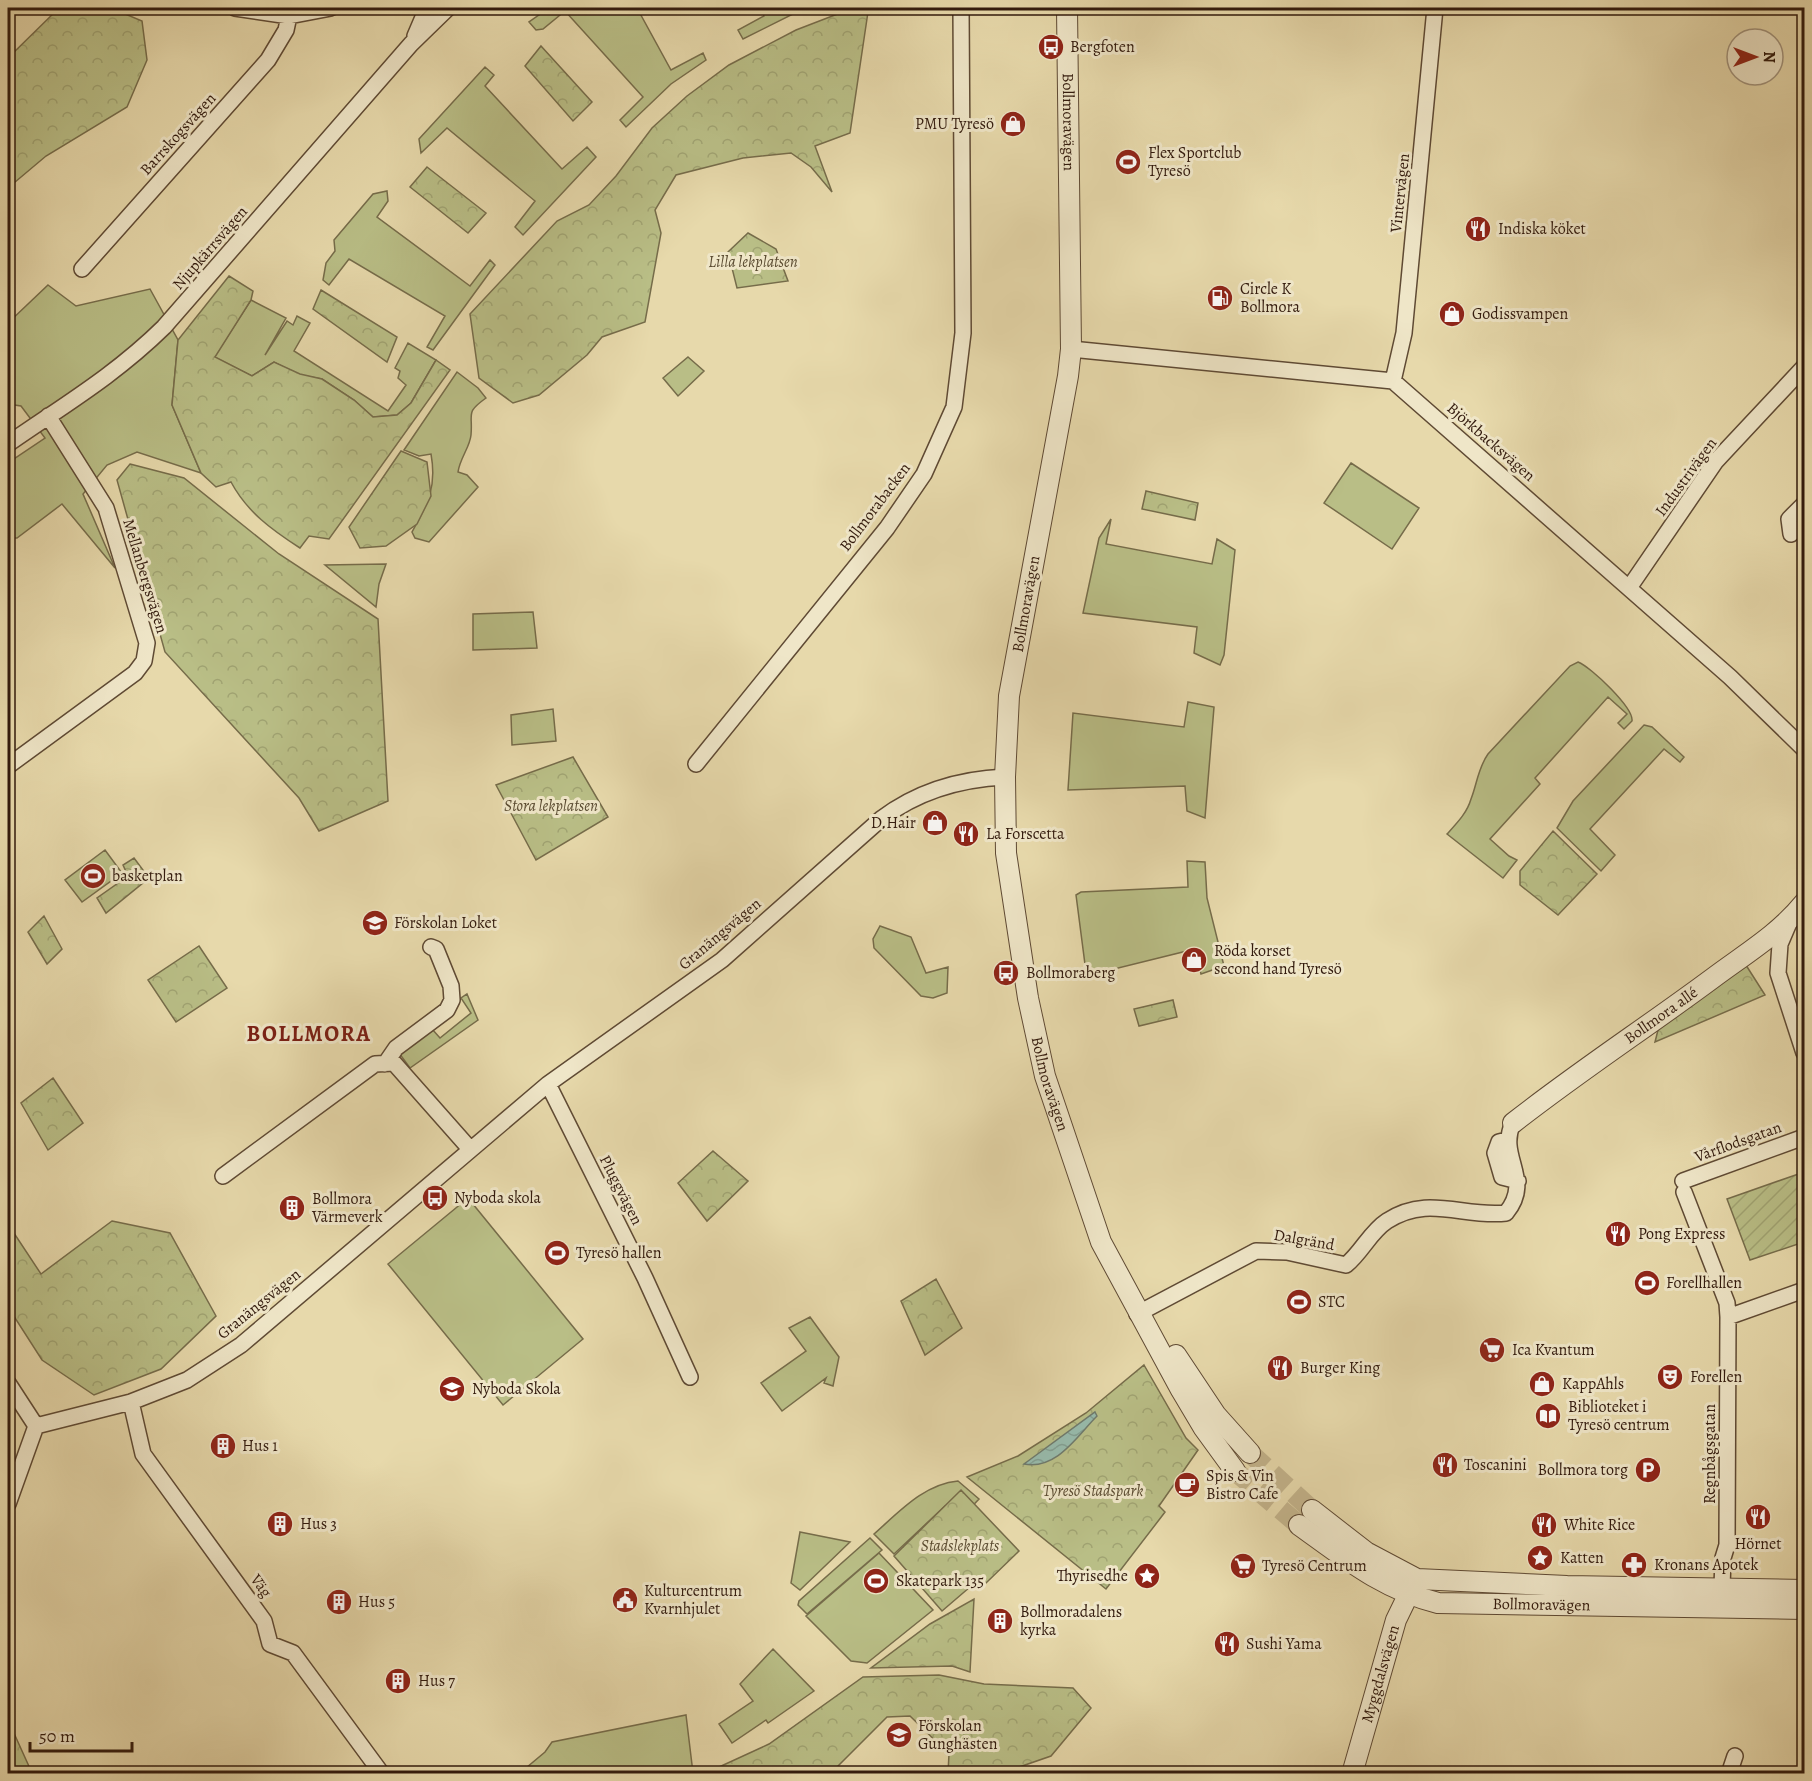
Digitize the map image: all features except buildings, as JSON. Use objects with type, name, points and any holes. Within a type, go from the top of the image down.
[{"type":"street","points":[[235,8],[289,16],[331,8]]},
{"type":"street","name":"Njupkärrsvägen","points":[[411,44],[427,8]]},
{"type":"street","name":"Njupkärrsvägen","points":[[8,444],[99,384],[135,356],[164,327],[411,44],[448,8]]},
{"type":"street","name":"Bollmorabacken","points":[[696,764],[887,528],[924,474],[954,407],[963,333],[961,8]]},
{"type":"street","name":"Bollmoravägen","points":[[1067,8],[1071,349],[1009,696],[1005,777],[1006,853],[1028,998],[1045,1076],[1084,1194],[1109,1235],[1143,1311],[1203,1427],[1235,1472]]},
{"type":"street","name":"Vintervägen","points":[[1393,381],[1404,333],[1435,8]]},
{"type":"street","name":"Barrskogsvägen","points":[[82,269],[268,60],[286,30],[289,16]]},
{"type":"street","points":[[1071,349],[1393,381]]},
{"type":"street","name":"Industrivägen","points":[[1629,588],[1716,461],[1804,367]]},
{"type":"street","name":"Björkbacksvägen","points":[[1393,381],[1730,677],[1804,749]]},
{"type":"street","name":"Mellanbergsvägen","points":[[8,766],[135,673],[144,661],[147,643],[106,508],[48,416]]},
{"type":"street","points":[[1791,534],[1789,519],[1804,504]]},
{"type":"street","name":"Granängsvägen","points":[[36,1426],[131,1402],[187,1380],[241,1345],[548,1084],[722,960],[818,872],[895,808],[936,788],[978,778],[1005,777]]},
{"type":"street","name":"Bollmora allé","points":[[1510,1131],[1581,1070],[1641,1031],[1789,923],[1804,903]]},
{"type":"street","points":[[1789,923],[1780,944],[1778,973],[1804,1053]]},
{"type":"street","points":[[385,1064],[396,1048],[447,1010],[452,1000],[451,986],[444,968],[436,949],[431,947]]},
{"type":"street","points":[[223,1176],[375,1064],[394,1063],[470,1149]]},
{"type":"street","name":"Pluggvägen","points":[[548,1084],[645,1278],[690,1377]]},
{"type":"street","name":"Dalgränd","points":[[1143,1311],[1256,1251],[1287,1252],[1346,1264],[1359,1254],[1371,1235],[1386,1221],[1406,1211],[1428,1206],[1494,1214],[1506,1213],[1515,1201],[1518,1181],[1510,1131]]},
{"type":"street","name":"Vårflodsgatan","points":[[1684,1187],[1804,1137]]},
{"type":"street","name":"Regnbågsgatan","points":[[1684,1187],[1726,1303],[1728,1317],[1727,1545],[1723,1558],[1722,1587]]},
{"type":"street","points":[[1728,1317],[1804,1290]]},
{"type":"street","name":"Bollmoravägen","points":[[1143,1311],[1192,1383],[1250,1453]]},
{"type":"street","points":[[8,1383],[36,1426],[8,1504]]},
{"type":"street","name":"Väg","points":[[131,1402],[143,1454],[264,1621],[270,1644],[293,1653],[382,1773]]},
{"type":"street","name":"Bollmoravägen","points":[[1312,1510],[1412,1587],[1438,1603],[1804,1609]]},
{"type":"street","name":"Bollmoravägen","points":[[1299,1525],[1369,1574],[1412,1587],[1722,1587],[1804,1590]]},
{"type":"street","name":"Myggdalsvägen","points":[[1352,1773],[1381,1670],[1412,1587]]},
{"type":"street","points":[[1722,1587],[1723,1608]]},
{"type":"street","points":[[1729,1773],[1735,1756]]},
{"type":"green space","points":[[59,8],[111,8],[142,21],[147,60],[127,107],[46,156],[8,188],[8,58]]},
{"type":"green space","points":[[549,8],[637,8],[671,70],[703,53],[706,60],[671,84],[626,127],[620,120],[643,97],[565,11],[543,29],[536,30],[529,22]]},
{"type":"green space","points":[[760,8],[805,8],[743,39],[738,30],[764,16]]},
{"type":"green space","points":[[853,8],[881,8],[868,12],[850,133],[815,146],[832,192],[811,167],[791,153],[743,158],[676,175],[655,210],[661,233],[645,322],[602,337],[587,355],[539,395],[513,403],[479,378],[470,314],[557,221],[589,205],[616,176],[652,128],[687,96],[729,65],[796,30]]},
{"type":"green space","points":[[541,46],[592,102],[573,121],[525,66]]},
{"type":"green space","points":[[485,67],[494,75],[485,86],[562,169],[587,147],[596,157],[523,235],[515,227],[535,201],[447,128],[421,153],[419,139]]},
{"type":"green space","points":[[427,167],[486,213],[468,233],[410,187]]},
{"type":"green space","points":[[387,191],[388,201],[377,217],[470,286],[490,260],[495,265],[433,350],[427,347],[445,316],[349,259],[329,285],[323,280],[326,263],[335,251],[334,240],[373,194]]},
{"type":"green space","name":"Lilla lekplatsen","points":[[748,233],[776,249],[788,281],[737,288],[728,252]]},
{"type":"green space","points":[[229,276],[253,291],[251,300],[215,357],[252,376],[274,362],[300,374],[322,379],[354,400],[373,417],[397,415],[411,403],[436,360],[450,370],[329,539],[309,536],[300,548],[261,520],[237,493],[231,482],[216,487],[201,473],[172,405],[178,340]]},
{"type":"green space","points":[[48,285],[76,306],[150,289],[178,340],[172,405],[201,473],[137,452],[107,465],[83,494],[115,568],[62,504],[17,538],[8,538],[8,463],[45,438],[21,406],[8,404],[8,323]]},
{"type":"green space","points":[[321,290],[397,337],[387,362],[313,309]]},
{"type":"green space","points":[[251,300],[286,318],[265,355],[287,321],[293,325],[297,316],[310,323],[294,351],[388,411],[406,385],[398,378],[400,371],[395,368],[408,343],[436,360],[411,403],[397,415],[373,417],[354,400],[322,379],[300,375],[274,362],[252,376],[214,357]]},
{"type":"green space","points":[[688,357],[704,371],[678,396],[663,378]]},
{"type":"green space","points":[[457,372],[478,388],[486,398],[475,407],[471,414],[470,439],[458,472],[467,475],[478,487],[429,542],[415,538],[412,532],[423,512],[432,486],[431,454],[419,456],[404,450]]},
{"type":"green space","points":[[401,451],[427,462],[431,496],[417,524],[386,546],[360,548],[349,527]]},
{"type":"green space","points":[[1351,463],[1419,508],[1392,549],[1324,503]]},
{"type":"green space","points":[[130,464],[184,478],[279,554],[378,619],[388,801],[319,831],[299,798],[165,652],[117,480]]},
{"type":"green space","points":[[1146,491],[1198,503],[1195,520],[1142,509]]},
{"type":"green space","points":[[1111,519],[1106,544],[1212,564],[1217,539],[1235,550],[1224,655],[1220,665],[1194,653],[1197,627],[1083,613],[1099,538]]},
{"type":"green space","points":[[386,564],[379,584],[376,607],[325,565]]},
{"type":"green space","points":[[533,612],[537,648],[473,650],[473,614]]},
{"type":"green space","points":[[1578,662],[1611,688],[1626,707],[1632,721],[1624,729],[1618,723],[1627,714],[1608,697],[1535,778],[1540,784],[1490,839],[1517,860],[1503,878],[1447,834],[1467,809],[1488,754],[1570,666]]},
{"type":"green space","points":[[1188,702],[1214,707],[1205,818],[1187,811],[1185,786],[1068,790],[1073,713],[1184,727]]},
{"type":"green space","points":[[553,709],[556,741],[512,745],[511,715]]},
{"type":"green space","points":[[1644,725],[1652,727],[1684,757],[1680,762],[1664,749],[1590,829],[1615,855],[1601,871],[1557,828],[1573,801]]},
{"type":"green space","name":"Stora lekplatsen","points":[[573,757],[608,817],[536,860],[496,785]]},
{"type":"green space","points":[[1553,831],[1597,874],[1558,915],[1520,885],[1520,871]]},
{"type":"green space","name":"basketplan","points":[[105,850],[122,873],[82,902],[65,880]]},
{"type":"green space","points":[[134,858],[149,878],[106,913],[97,898],[128,876],[123,865]]},
{"type":"green space","points":[[1187,861],[1205,862],[1207,898],[1224,966],[1201,974],[1195,949],[1090,975],[1086,972],[1076,895],[1081,892],[1188,887]]},
{"type":"green space","points":[[44,916],[62,949],[47,964],[28,932]]},
{"type":"green space","points":[[880,926],[911,937],[926,973],[948,967],[947,993],[933,998],[921,996],[874,948],[873,939]]},
{"type":"green space","points":[[199,946],[227,988],[176,1022],[148,980]]},
{"type":"green space","points":[[1744,962],[1765,995],[1655,1042],[1658,1030],[1664,1023]]},
{"type":"green space","points":[[467,994],[478,1020],[410,1068],[399,1053],[432,1029],[440,1038],[471,1013],[461,998]]},
{"type":"green space","points":[[1173,1000],[1177,1017],[1139,1026],[1134,1009]]},
{"type":"green space","points":[[53,1078],[83,1123],[48,1150],[21,1103]]},
{"type":"green space","points":[[713,1151],[748,1181],[707,1221],[678,1183]]},
{"type":"green space","points":[[1804,1172],[1804,1242],[1750,1260],[1727,1199]]},
{"type":"green space","points":[[468,1198],[583,1339],[503,1405],[388,1264]]},
{"type":"green space","points":[[112,1221],[170,1233],[216,1316],[161,1369],[94,1395],[42,1360],[8,1307],[8,1224],[41,1274]]},
{"type":"green space","points":[[936,1279],[962,1328],[925,1355],[901,1301]]},
{"type":"green space","points":[[810,1317],[839,1357],[833,1386],[824,1383],[826,1378],[782,1411],[761,1383],[806,1351],[789,1328]]},
{"type":"green space","name":"Tyresö Stadspark","points":[[1144,1365],[1186,1438],[1198,1450],[1159,1506],[1165,1512],[1106,1589],[967,1477],[1018,1456],[1086,1413]]},
{"type":"green space","points":[[958,1481],[979,1499],[959,1520],[945,1506],[894,1554],[874,1534],[923,1493],[934,1487]]},
{"type":"green space","name":"Stadslekplats","points":[[961,1490],[1019,1551],[986,1583],[977,1581],[942,1611],[894,1556]]},
{"type":"green space","points":[[800,1532],[850,1542],[800,1590],[791,1583]]},
{"type":"green space","points":[[870,1538],[882,1550],[807,1614],[798,1605],[799,1601]]},
{"type":"green space","name":"Skatepark 135","points":[[879,1553],[933,1610],[867,1663],[851,1661],[806,1616]]},
{"type":"green space","points":[[974,1599],[970,1672],[952,1666],[871,1668],[930,1624]]},
{"type":"green space","points":[[773,1649],[814,1691],[768,1723],[766,1720],[732,1743],[719,1724],[753,1701],[740,1684]]},
{"type":"green space","points":[[939,1675],[984,1684],[1073,1688],[1091,1708],[1051,1756],[1002,1773],[948,1773],[949,1754],[910,1716],[887,1717],[831,1773],[706,1773],[769,1744],[863,1677]]},
{"type":"green space","points":[[686,1715],[693,1773],[520,1773],[545,1752],[552,1742]]},
{"type":"green space","points":[[8,1720],[32,1773],[8,1773]]},
{"type":"water","points":[[1095,1412],[1097,1416],[1074,1442],[1056,1457],[1047,1462],[1024,1464]]},
{"type":"tunnel","points":[[1250,1453],[1312,1510]]},
{"type":"tunnel","points":[[1235,1471],[1299,1525]]},
{"type":"place","name":"Bergfoten","points":[[1051,47]]},
{"type":"place","name":"PMU Tyresö","points":[[1013,124]]},
{"type":"place","name":"Flex Sportclub Tyresö","points":[[1128,162]]},
{"type":"place","name":"Indiska köket","points":[[1478,229]]},
{"type":"place","name":"Circle K Bollmora","points":[[1220,298]]},
{"type":"place","name":"Godissvampen","points":[[1452,314]]},
{"type":"place","name":"D.Hair","points":[[935,823]]},
{"type":"place","name":"La Forscetta","points":[[966,834]]},
{"type":"place","name":"basketplan","points":[[93,876]]},
{"type":"place","name":"Förskolan Loket","points":[[375,923]]},
{"type":"place","name":"Röda korset second hand Tyresö","points":[[1194,960]]},
{"type":"place","name":"Bollmoraberg","points":[[1006,973]]},
{"type":"place","name":"Nyboda skola","points":[[435,1198]]},
{"type":"place","name":"Bollmora Värmeverk","points":[[292,1208]]},
{"type":"place","name":"Pong Express","points":[[1618,1234]]},
{"type":"place","name":"Tyresö hallen","points":[[557,1253]]},
{"type":"place","name":"Forellhallen","points":[[1647,1283]]},
{"type":"place","name":"STC","points":[[1299,1302]]},
{"type":"place","name":"Ica Kvantum","points":[[1492,1350]]},
{"type":"place","name":"Burger King","points":[[1280,1368]]},
{"type":"place","name":"Forellen","points":[[1670,1377]]},
{"type":"place","name":"KappAhls","points":[[1542,1384]]},
{"type":"place","name":"Nyboda Skola","points":[[452,1389]]},
{"type":"place","name":"Biblioteket i Tyresö centrum","points":[[1548,1416]]},
{"type":"place","name":"Hus 1","points":[[223,1446]]},
{"type":"place","name":"Toscanini","points":[[1445,1465]]},
{"type":"place","name":"Bollmora torg","points":[[1648,1470]]},
{"type":"place","name":"Spis & Vin Bistro Cafe","points":[[1187,1485]]},
{"type":"place","name":"Hörnet","points":[[1758,1517]]},
{"type":"place","name":"Hus 3","points":[[280,1524]]},
{"type":"place","name":"White Rice","points":[[1544,1525]]},
{"type":"place","name":"Katten","points":[[1540,1558]]},
{"type":"place","name":"Kronans Apotek","points":[[1634,1565]]},
{"type":"place","name":"Tyresö Centrum","points":[[1243,1566]]},
{"type":"place","name":"Thyrisedhe","points":[[1147,1576]]},
{"type":"place","name":"Skatepark 135","points":[[876,1581]]},
{"type":"place","name":"Kulturcentrum Kvarnhjulet","points":[[625,1600]]},
{"type":"place","name":"Hus 5","points":[[339,1602]]},
{"type":"place","name":"Bollmoradalens kyrka","points":[[1000,1621]]},
{"type":"place","name":"Sushi Yama","points":[[1227,1644]]},
{"type":"place","name":"Hus 7","points":[[398,1681]]},
{"type":"place","name":"Förskolan Gunghästen","points":[[899,1735]]},
{"type":"district","name":"BOLLMORA","points":[[309,1034]]}]
